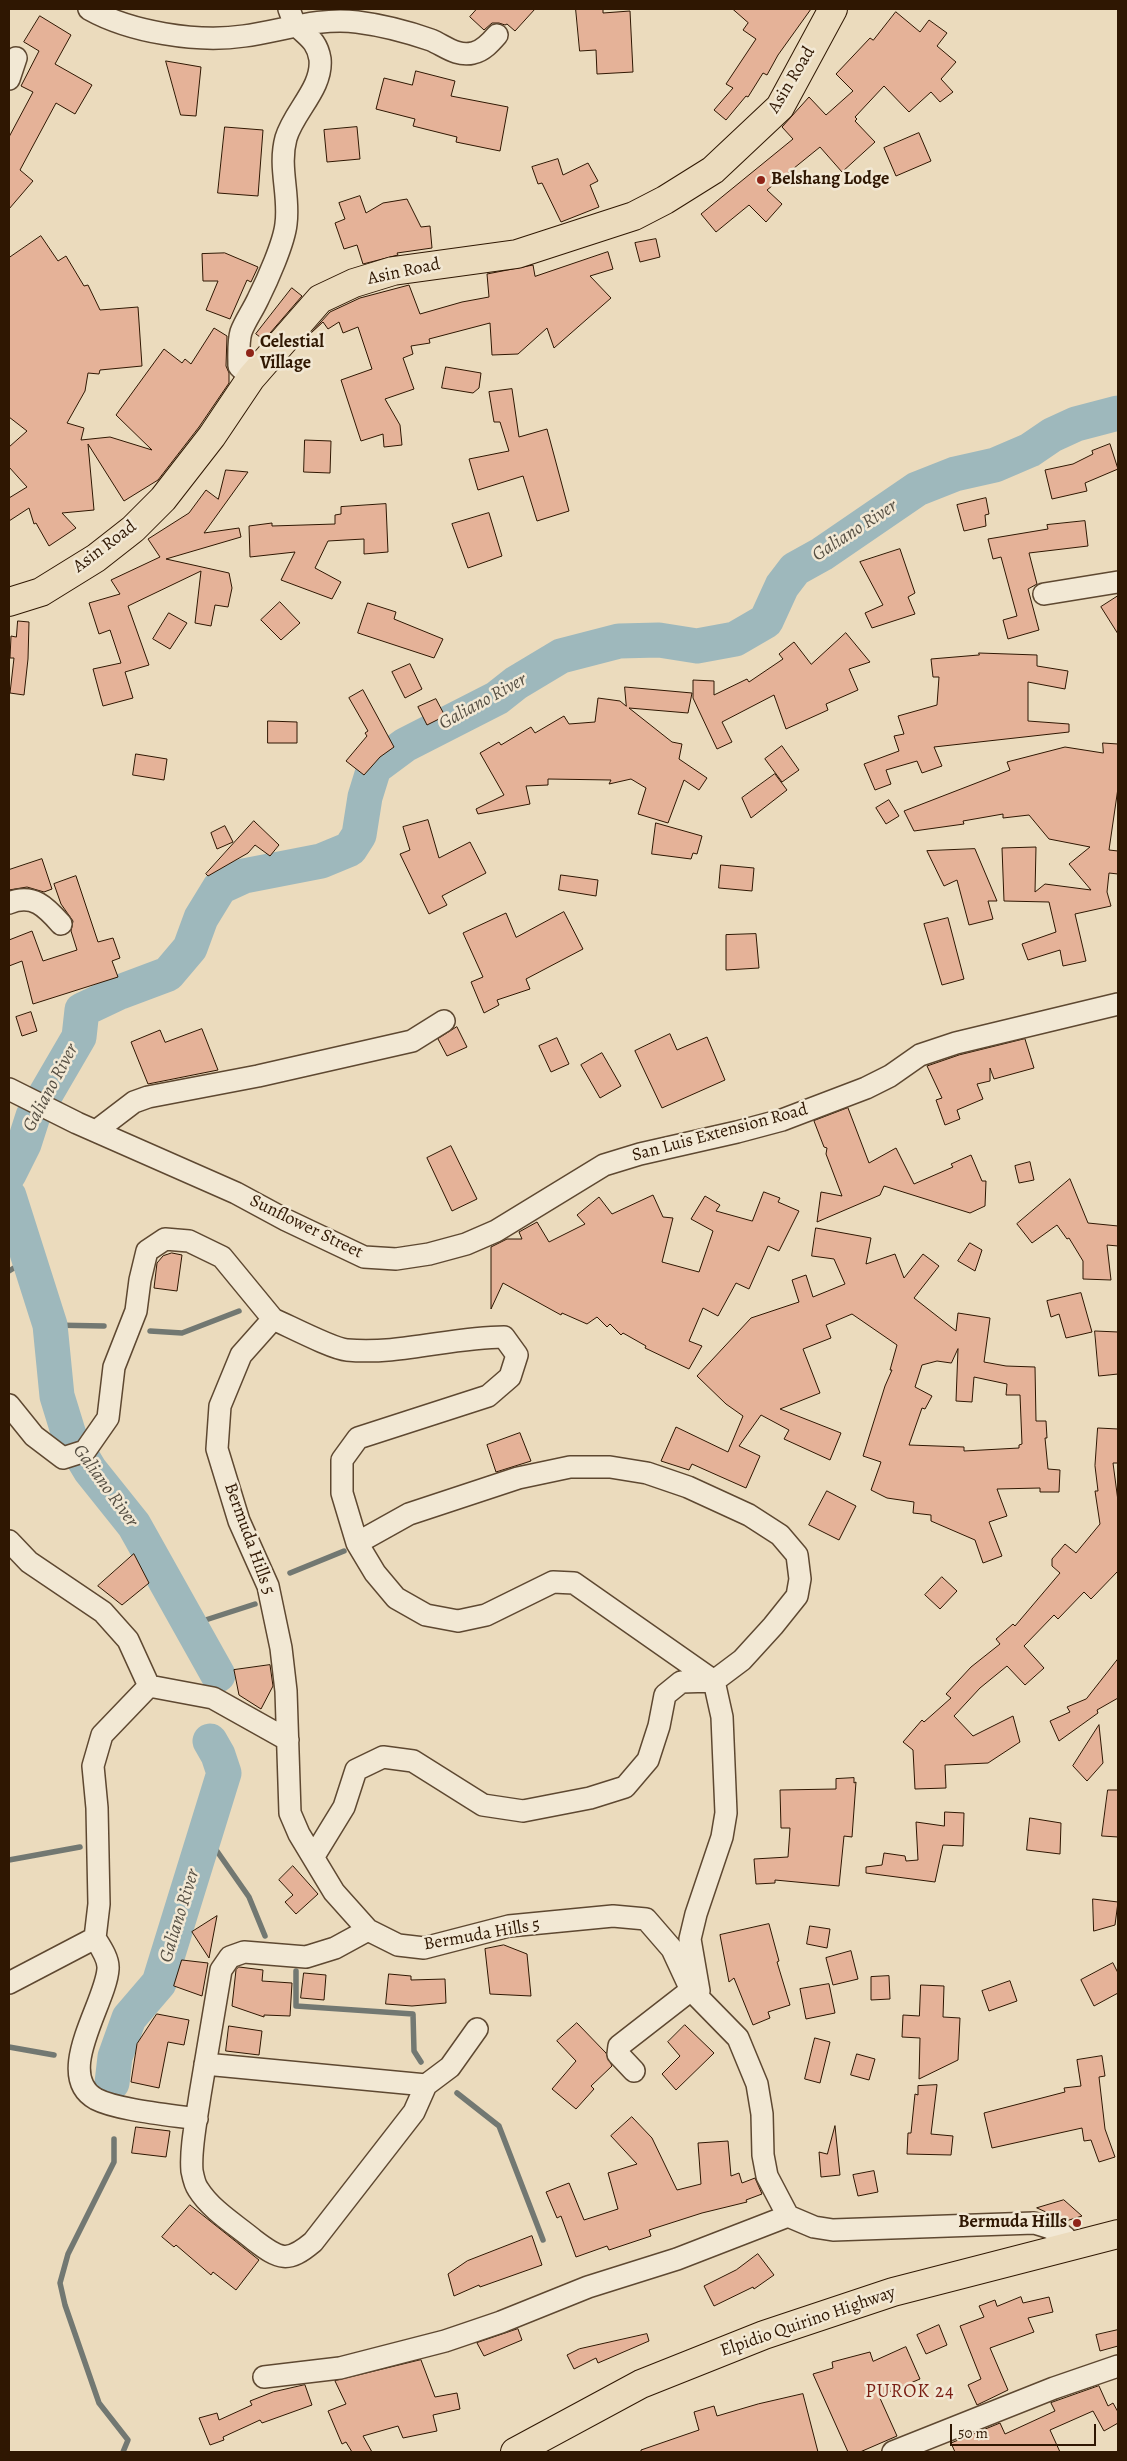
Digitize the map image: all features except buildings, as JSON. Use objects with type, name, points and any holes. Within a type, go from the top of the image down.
[{"type":"main road","name":"Asin Road","points":[[9,602],[41,592],[96,558],[133,529],[163,499],[212,436],[251,378],[320,300],[354,283],[394,271],[517,254],[634,216],[665,200],[713,170],[780,106],[833,9]]},
{"type":"main road","name":"Elpidio Quirino Highway","points":[[515,2452],[641,2384],[764,2335],[893,2292],[1118,2234]]},
{"type":"street","points":[[89,9],[130,27],[195,36],[243,36],[292,17],[355,21],[422,38],[454,52],[466,54],[481,50],[497,35]]},
{"type":"street","points":[[251,378],[238,366],[240,334],[259,296],[286,225],[287,210],[282,172],[286,136],[318,75],[320,60],[316,43],[292,17]]},
{"type":"street","points":[[9,79],[16,58]]},
{"type":"street","points":[[1044,594],[1118,582]]},
{"type":"street","points":[[9,903],[18,899],[37,901],[61,924]]},
{"type":"street","name":"San Luis Extension Road","points":[[604,1165],[640,1154],[782,1120],[866,1088],[890,1076],[920,1054],[1118,1004]]},
{"type":"street","points":[[87,1127],[134,1102],[148,1097],[258,1076],[412,1041],[444,1021]]},
{"type":"street","name":"Sunflower Street","points":[[9,1089],[87,1127],[228,1189],[286,1220],[364,1257],[381,1259],[429,1254],[466,1244],[496,1231],[536,1209],[604,1165]]},
{"type":"street","points":[[9,1406],[34,1436],[63,1458],[85,1452],[108,1418],[114,1367],[136,1311],[140,1280],[147,1251],[166,1239],[190,1241],[222,1257],[273,1319],[345,1350],[386,1349],[472,1337],[504,1337],[517,1355],[510,1377],[488,1396],[358,1438],[342,1460],[342,1493],[357,1543],[375,1573],[396,1598],[426,1615],[458,1621],[486,1615],[553,1582],[574,1583],[714,1681],[722,1717],[726,1813],[722,1837],[696,1914],[690,1939],[696,1996],[738,2038],[757,2084],[762,2114],[763,2155],[767,2176],[788,2216],[814,2227],[833,2230],[1034,2224],[1052,2228],[1064,2234],[1073,2246]]},
{"type":"street","name":"Bermuda Hills 5","points":[[273,1319],[242,1355],[220,1406],[218,1449],[239,1521],[268,1586],[281,1648],[286,1691],[290,1813],[298,1834],[314,1856],[334,1892],[368,1930],[398,1944],[424,1948],[509,1926],[613,1916],[646,1919],[672,1949],[696,1996]]},
{"type":"street","points":[[314,1856],[344,1807],[356,1770],[383,1757],[413,1761],[483,1805],[523,1810],[590,1798],[625,1787],[648,1760],[665,1695],[681,1682],[714,1681],[742,1660],[797,1596],[800,1579],[797,1555],[780,1535],[749,1515],[688,1487],[647,1473],[610,1467],[570,1467],[518,1478],[409,1514],[357,1543]]},
{"type":"street","points":[[9,1541],[29,1562],[103,1612],[128,1640],[149,1686]]},
{"type":"street","points":[[149,1686],[213,1698],[288,1740]]},
{"type":"street","points":[[149,1686],[102,1735],[93,1766],[97,1808],[99,1904],[95,1938],[108,1967],[104,1991],[82,2046],[79,2070],[82,2085],[95,2098],[110,2104],[197,2119]]},
{"type":"street","points":[[368,1930],[335,1948],[306,1957],[244,1952],[230,1957],[221,1970],[197,2119],[192,2171],[197,2188],[214,2207],[269,2252],[284,2258],[296,2256],[313,2242],[414,2112],[426,2085],[450,2067],[477,2029]]},
{"type":"street","points":[[9,1983],[95,1938]]},
{"type":"street","points":[[634,2071],[618,2054],[619,2046],[696,1996]]},
{"type":"street","points":[[205,2064],[426,2085]]},
{"type":"street","points":[[264,2377],[340,2368],[445,2341],[501,2322],[588,2287],[686,2255],[788,2216]]},
{"type":"street","points":[[893,2452],[1054,2388],[1118,2366]]},
{"type":"waterway","name":"Galiano River","points":[[9,1174],[24,1144],[33,1116],[79,1037],[82,1010],[120,992],[168,974],[190,948],[201,918],[220,887],[244,876],[321,861],[350,849],[359,835],[365,797],[374,768],[405,745],[497,698],[516,683],[561,656],[619,641],[659,640],[697,646],[735,639],[766,621],[782,586],[795,569],[822,554],[917,489],[955,474],[995,465],[1030,450],[1052,435],[1076,424],[1118,413]]},
{"type":"waterway","name":"Galiano River","points":[[9,1196],[50,1325],[57,1396],[69,1435],[90,1470],[134,1525],[218,1675]]},
{"type":"waterway","points":[[9,1271],[30,1258]]},
{"type":"waterway","points":[[150,1331],[182,1333],[239,1311]]},
{"type":"waterway","points":[[50,1325],[104,1326]]},
{"type":"waterway","points":[[290,1573],[344,1551]]},
{"type":"waterway","points":[[190,1625],[255,1604]]},
{"type":"waterway","name":"Galiano River","points":[[112,2083],[115,2057],[129,2018],[159,1983],[224,1773],[218,1755],[210,1741]]},
{"type":"waterway","points":[[205,1834],[249,1897],[265,1936]]},
{"type":"waterway","points":[[9,1860],[80,1847]]},
{"type":"waterway","points":[[296,1971],[296,2006],[413,2014],[414,2051],[421,2062]]},
{"type":"waterway","points":[[9,2047],[54,2055]]},
{"type":"waterway","points":[[457,2093],[499,2126],[543,2240]]},
{"type":"waterway","points":[[114,2139],[114,2162],[68,2254],[60,2283],[65,2305],[99,2403],[128,2440],[123,2452]]},
{"type":"place","name":"Belshang Lodge","points":[[761,180]]},
{"type":"place","name":"Celestial Village","points":[[250,353]]},
{"type":"place","name":"Bermuda Hills","points":[[1077,2223]]},
{"type":"district","name":"PUROK 24","points":[[910,2392]]}]
